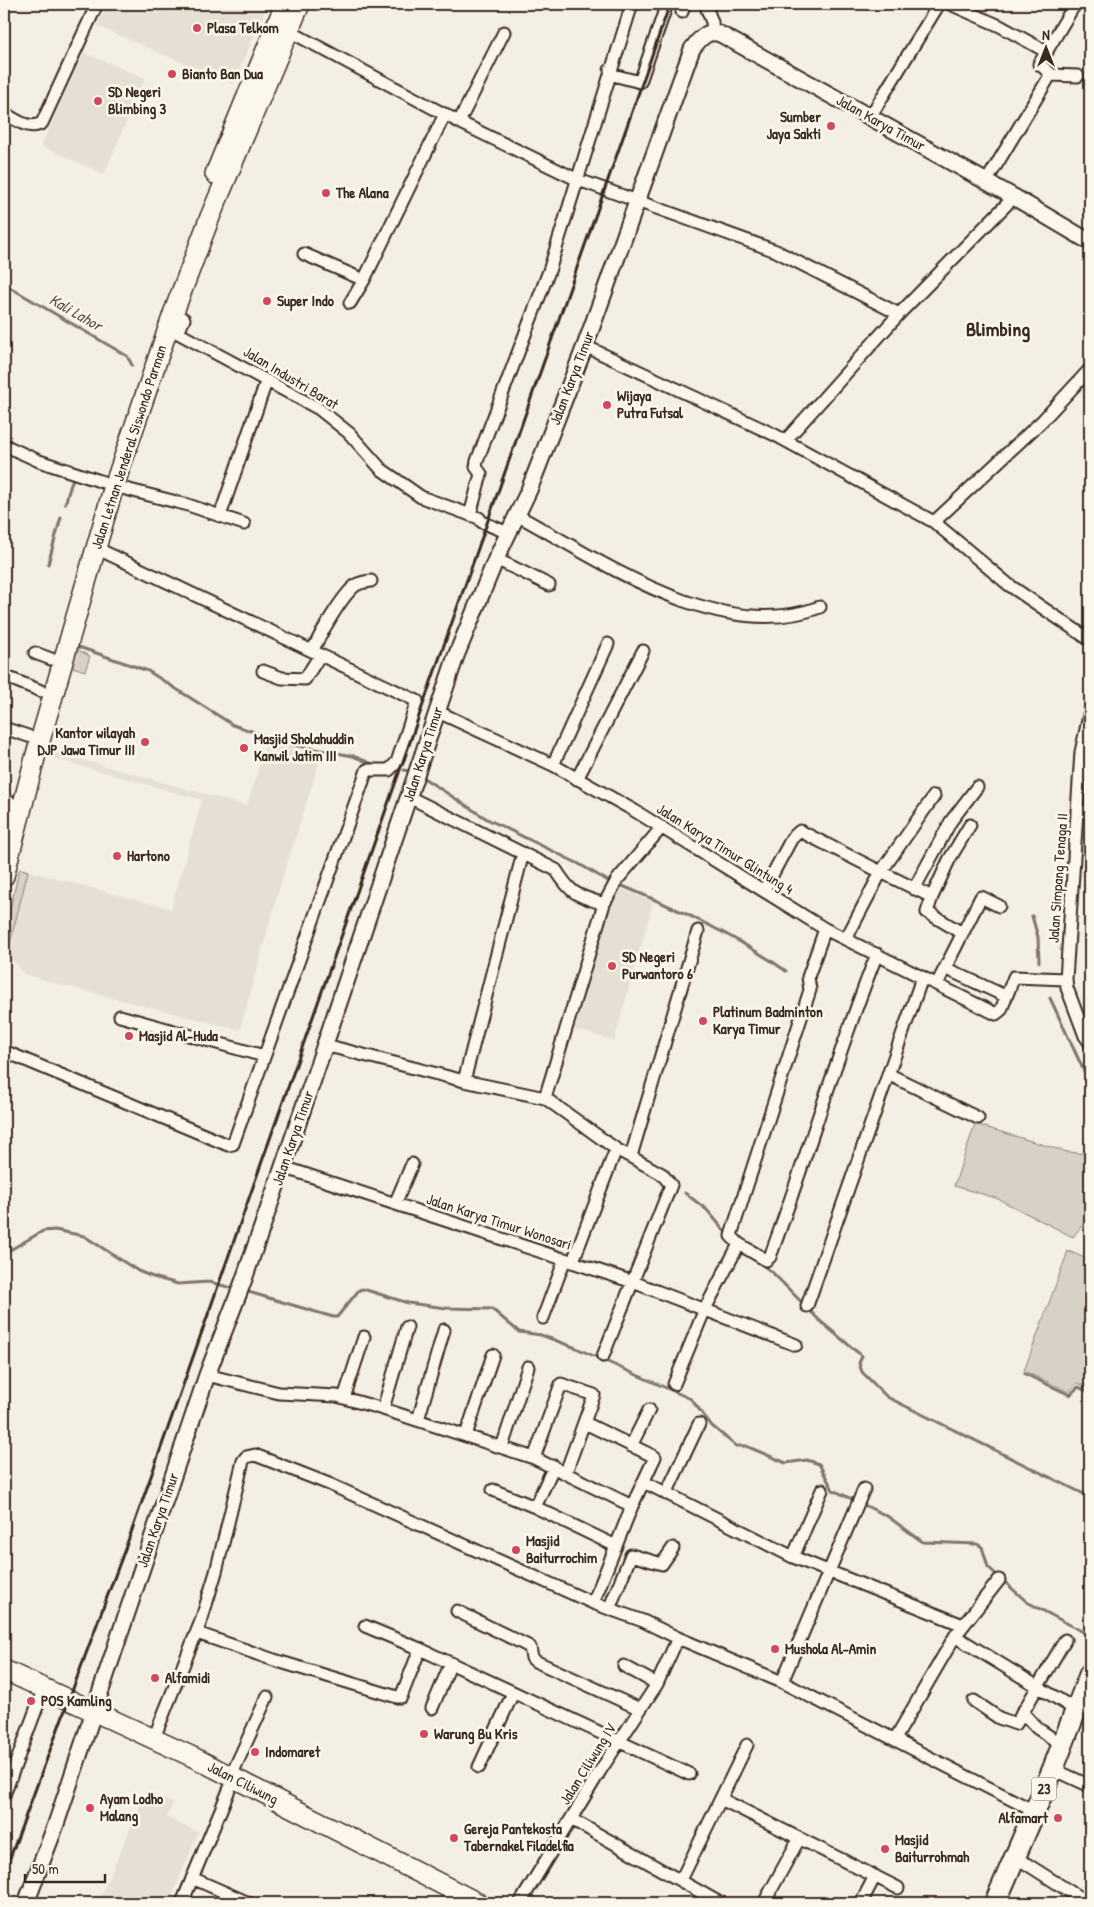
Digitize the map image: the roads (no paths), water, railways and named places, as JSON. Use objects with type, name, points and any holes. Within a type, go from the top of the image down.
[{"type":"highway","name":"23","points":[[995,1903],[1053,1769],[1090,1674]]},
{"type":"main road","name":"Jalan Letnan Jenderal Siswondo Parman","points":[[4,827],[7,803],[41,692],[43,656],[210,217],[289,31],[295,4]]},
{"type":"main road","name":"Jalan Letnan Jenderal Siswondo Parman","points":[[4,876],[35,758],[96,548],[108,484],[155,332],[255,75],[295,4]]},
{"type":"main road","name":"Jalan Ciliwung","points":[[4,1670],[154,1738],[478,1903]]},
{"type":"street","points":[[4,113],[27,125],[36,126],[42,123],[97,4]]},
{"type":"street","points":[[470,515],[481,474],[476,468],[477,461],[549,270],[632,4]]},
{"type":"street","points":[[610,70],[613,75],[640,82],[667,4]]},
{"type":"street","points":[[705,4],[712,22],[713,32]]},
{"type":"street","points":[[870,117],[939,4]]},
{"type":"street","points":[[950,4],[1000,26],[1046,52]]},
{"type":"street","points":[[1075,4],[1040,64],[1050,75],[1078,76]]},
{"type":"street","points":[[289,31],[458,122],[576,179],[776,251],[899,314]]},
{"type":"street","points":[[458,122],[504,32]]},
{"type":"street","name":"Jalan Karya Timur","points":[[26,1903],[94,1711],[207,1375],[243,1282],[325,1045],[410,797],[436,711],[456,656],[496,559],[529,490],[585,346],[687,59],[700,38],[713,32],[1014,197],[1090,242]]},
{"type":"street","points":[[986,182],[1050,75]]},
{"type":"street","points":[[350,303],[364,280],[445,114]]},
{"type":"street","points":[[786,440],[899,314],[1014,197]]},
{"type":"street","points":[[304,254],[364,280]]},
{"type":"street","name":"Jalan Industri Barat","points":[[173,314],[184,319],[178,333],[320,409],[349,433],[381,469],[421,497],[470,515],[508,533]]},
{"type":"street","points":[[585,346],[786,440],[934,522],[1009,585],[1090,640]]},
{"type":"street","points":[[934,522],[1042,422],[1090,369]]},
{"type":"street","points":[[220,516],[266,382]]},
{"type":"street","points":[[4,445],[39,462],[244,524]]},
{"type":"street","points":[[517,515],[623,574],[694,604],[728,613],[772,617],[804,613],[820,607]]},
{"type":"street","points":[[4,1051],[228,1145],[233,1144],[236,1141],[264,1056],[367,770],[393,766],[417,701],[96,548]]},
{"type":"street","points":[[496,559],[549,585]]},
{"type":"street","points":[[263,671],[282,678],[305,679],[333,615],[354,586],[362,582],[371,581]]},
{"type":"street","points":[[553,765],[608,644]]},
{"type":"street","points":[[577,779],[643,651]]},
{"type":"street","points":[[4,676],[41,692]]},
{"type":"street","name":"Jalan Karya Timur Glintung 4","points":[[436,711],[553,765],[662,828],[825,929],[922,978],[996,1014],[1000,1012],[1005,996]]},
{"type":"street","name":"Jalan Simpang Tenaga II","points":[[1090,711],[1081,752],[1066,979],[1067,988],[1082,1028],[1090,1043]]},
{"type":"street","points":[[4,728],[28,736]]},
{"type":"street","points":[[914,889],[951,821],[977,787]]},
{"type":"street","points":[[846,939],[881,872],[934,796]]},
{"type":"street","points":[[410,797],[556,870],[566,887],[574,893],[604,904]]},
{"type":"street","points":[[1077,811],[1090,812]]},
{"type":"street","points":[[962,932],[927,912],[949,860],[970,825]]},
{"type":"street","points":[[544,1098],[604,904],[617,880],[662,828]]},
{"type":"street","points":[[764,890],[792,838],[800,831],[932,897]]},
{"type":"street","points":[[464,1081],[523,853]]},
{"type":"street","points":[[937,984],[981,897],[999,906]]},
{"type":"street","points":[[825,929],[808,978],[810,990],[731,1236],[739,1244],[766,1260],[770,1258],[803,1167],[851,1017],[877,954]]},
{"type":"street","points":[[631,1156],[698,932]]},
{"type":"street","points":[[945,968],[1005,996],[1014,977],[1066,979]]},
{"type":"street","points":[[807,1306],[922,978]]},
{"type":"street","points":[[120,1016],[264,1056]]},
{"type":"street","points":[[325,1045],[464,1081],[544,1098],[616,1149],[662,1174],[670,1185],[603,1356]]},
{"type":"street","points":[[888,1074],[978,1118]]},
{"type":"street","points":[[543,1318],[616,1149]]},
{"type":"street","points":[[396,1204],[412,1164]]},
{"type":"street","name":"Jalan Karya Timur Wonosari","points":[[283,1167],[633,1282],[796,1346]]},
{"type":"street","points":[[674,1384],[705,1309],[739,1244]]},
{"type":"street","points":[[383,1409],[407,1327]]},
{"type":"street","points":[[418,1420],[444,1330]]},
{"type":"street","points":[[344,1398],[364,1336]]},
{"type":"street","points":[[466,1435],[493,1355]]},
{"type":"street","points":[[502,1447],[528,1368]]},
{"type":"street","points":[[207,1375],[279,1392],[326,1394],[383,1409],[534,1458],[554,1466],[632,1506]]},
{"type":"street","points":[[534,1458],[561,1384],[595,1396],[566,1472]]},
{"type":"street","points":[[631,1446],[649,1410]]},
{"type":"street","points":[[585,1423],[655,1456],[632,1506],[593,1603]]},
{"type":"street","points":[[666,1494],[699,1424]]},
{"type":"street","points":[[154,1738],[197,1633],[216,1572],[243,1461],[246,1456],[250,1455],[280,1464],[329,1484],[593,1603],[643,1621],[678,1638],[782,1682],[1034,1811]]},
{"type":"street","points":[[536,1507],[554,1466]]},
{"type":"street","points":[[644,1482],[793,1557],[963,1625]]},
{"type":"street","points":[[493,1490],[536,1507],[616,1546]]},
{"type":"street","points":[[793,1557],[822,1490]]},
{"type":"street","points":[[782,1682],[860,1497]]},
{"type":"street","points":[[609,1608],[631,1555],[662,1564],[673,1548]]},
{"type":"street","points":[[895,1739],[963,1625],[999,1580]]},
{"type":"street","points":[[457,1611],[531,1648],[532,1658],[535,1661],[640,1709]]},
{"type":"street","points":[[365,1626],[452,1662],[513,1693],[689,1774]]},
{"type":"street","points":[[197,1633],[274,1660],[397,1696],[402,1696],[420,1649]]},
{"type":"street","points":[[956,1636],[1076,1710]]},
{"type":"street","name":"Jalan Ciliwung IV","points":[[520,1903],[656,1684],[678,1638]]},
{"type":"street","points":[[974,1701],[1012,1724],[1016,1724],[1065,1640]]},
{"type":"street","points":[[432,1708],[452,1662]]},
{"type":"street","points":[[624,1666],[656,1684]]},
{"type":"street","points":[[4,1795],[44,1688]]},
{"type":"street","points":[[479,1766],[513,1693]]},
{"type":"street","points":[[182,1903],[232,1777],[267,1697]]},
{"type":"street","points":[[1022,1712],[1037,1728],[1062,1744]]},
{"type":"street","points":[[681,1880],[747,1745]]},
{"type":"street","points":[[1053,1769],[1090,1786]]},
{"type":"street","points":[[721,1799],[898,1888]]},
{"type":"street","points":[[572,1819],[720,1903]]},
{"type":"street","points":[[764,1903],[799,1839]]},
{"type":"street","points":[[1014,1856],[1088,1903]]},
{"type":"street","points":[[861,1903],[875,1876]]},
{"type":"street","points":[[192,1878],[249,1903]]},
{"type":"waterway","name":"Kali Lahor","points":[[4,284],[127,356],[132,365]]},
{"type":"waterway","points":[[65,504],[73,478]]},
{"type":"waterway","points":[[48,564],[61,517]]},
{"type":"waterway","points":[[76,646],[148,671],[233,725],[293,745],[353,756],[375,765]]},
{"type":"waterway","points":[[404,770],[409,771]]},
{"type":"waterway","points":[[422,777],[487,819],[579,864],[608,881]]},
{"type":"waterway","points":[[620,885],[726,934],[786,971]]},
{"type":"waterway","points":[[1032,916],[1038,937],[1039,962]]},
{"type":"waterway","points":[[1050,998],[1090,1084]]},
{"type":"waterway","points":[[685,1193],[707,1210],[729,1236]]},
{"type":"waterway","points":[[4,1249],[10,1250],[43,1231],[55,1230],[84,1236],[138,1271],[153,1277],[178,1284],[209,1282],[236,1289]]},
{"type":"waterway","points":[[754,1259],[772,1272],[820,1321],[862,1356],[859,1363],[862,1372],[887,1397],[1090,1497]]},
{"type":"waterway","points":[[245,1291],[333,1317],[337,1317],[359,1290],[363,1289],[408,1303],[446,1308],[492,1309],[519,1332],[541,1335],[576,1348],[691,1399],[712,1426],[736,1446],[746,1446],[786,1463],[807,1460],[819,1464],[833,1490],[887,1516],[923,1542],[977,1544],[982,1547],[988,1567],[1027,1602],[1085,1633],[1090,1638]]},
{"type":"waterway","points":[[1025,1374],[1070,1395],[1078,1387],[1090,1392]]},
{"type":"waterway","points":[[1085,1633],[1090,1623]]},
{"type":"railway","points":[[4,1874],[132,1530],[670,4]]},
{"type":"place","name":"Plasa Telkom","points":[[197,28]]},
{"type":"place","name":"Bianto Ban Dua","points":[[172,74]]},
{"type":"place","name":"SD Negeri Blimbing 3","points":[[98,101]]},
{"type":"place","name":"Sumber Jaya Sakti","points":[[831,126]]},
{"type":"place","name":"The Alana","points":[[326,193]]},
{"type":"place","name":"Super Indo","points":[[267,301]]},
{"type":"place","name":"Wijaya Putra Futsal","points":[[607,405]]},
{"type":"place","name":"Kantor wilayah DJP Jawa Timur III","points":[[145,742]]},
{"type":"place","name":"Masjid Sholahuddin Kanwil Jatim III","points":[[244,748]]},
{"type":"place","name":"Hartono","points":[[117,856]]},
{"type":"place","name":"SD Negeri Purwantoro 6","points":[[612,966]]},
{"type":"place","name":"Platinum Badminton Karya Timur","points":[[703,1021]]},
{"type":"place","name":"Masjid Al-Huda","points":[[129,1036]]},
{"type":"place","name":"Masjid Baiturrochim","points":[[516,1550]]},
{"type":"place","name":"Mushola Al-Amin","points":[[775,1649]]},
{"type":"place","name":"Alfamidi","points":[[155,1678]]},
{"type":"place","name":"POS Kamling","points":[[31,1701]]},
{"type":"place","name":"Warung Bu Kris","points":[[424,1734]]},
{"type":"place","name":"Indomaret","points":[[255,1752]]},
{"type":"place","name":"Ayam Lodho Malang","points":[[90,1808]]},
{"type":"place","name":"Alfamart","points":[[1058,1818]]},
{"type":"place","name":"Gereja Pantekosta Tabernakel Filadelfia","points":[[454,1838]]},
{"type":"place","name":"Masjid Baiturrohmah","points":[[885,1849]]},
{"type":"district","name":"Blimbing","points":[[998,329]]}]
